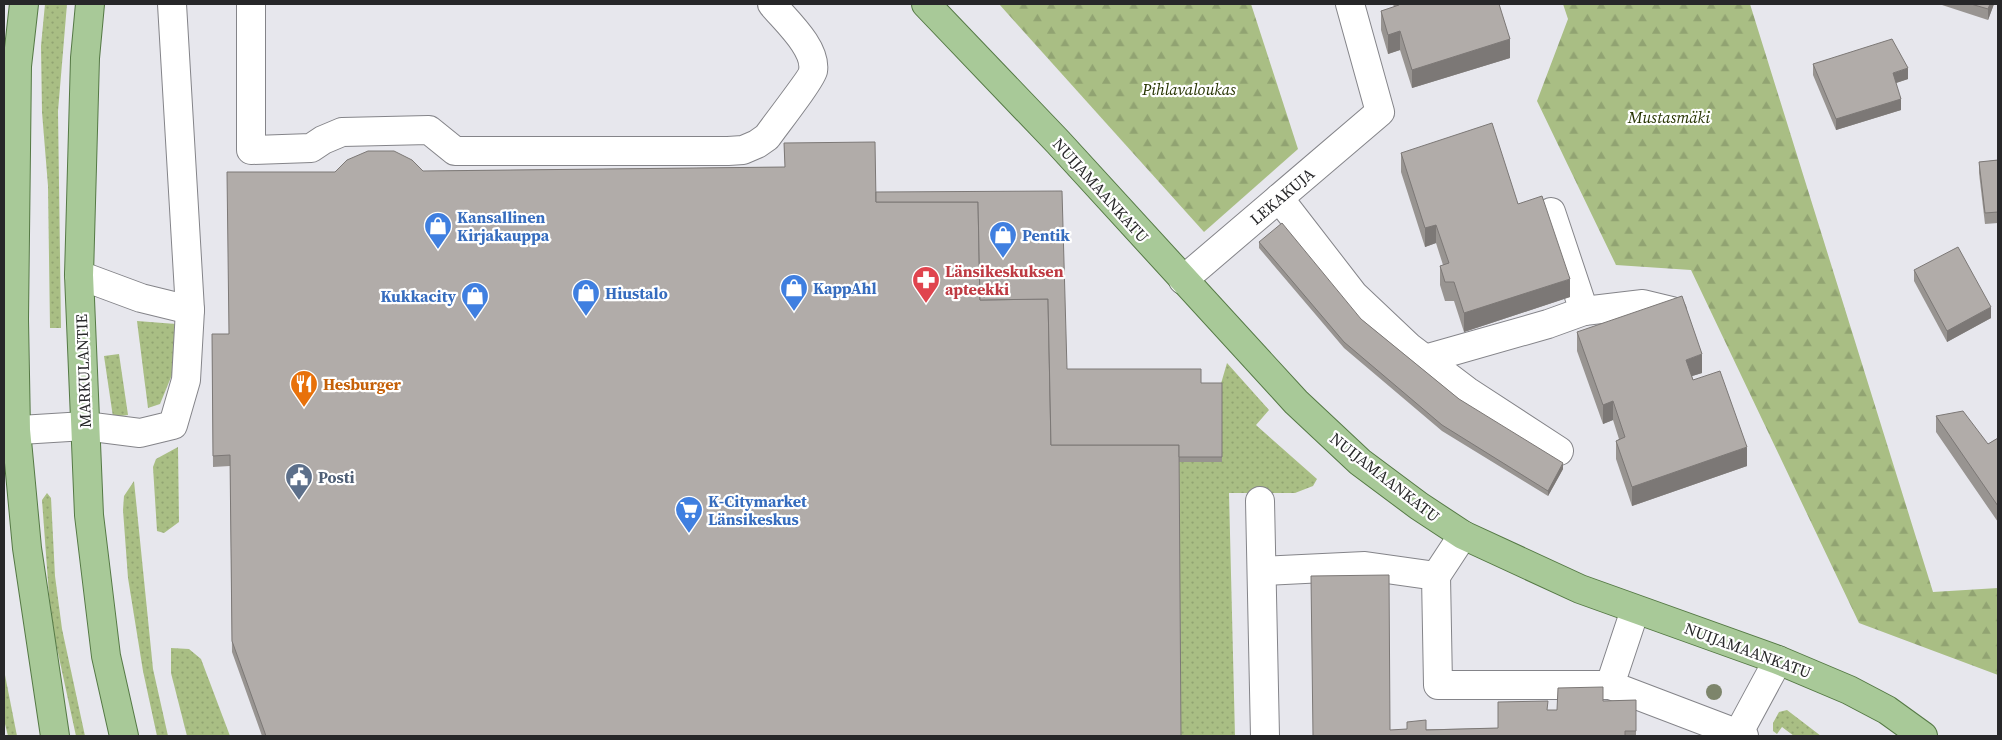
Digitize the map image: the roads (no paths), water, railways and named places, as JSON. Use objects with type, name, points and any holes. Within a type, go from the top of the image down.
[{"type":"main road","points":[[24,4],[17,66],[14,319],[10,430],[55,736]]},
{"type":"main road","name":"MARKULANTIE","points":[[90,4],[84,58],[79,275],[89,515],[106,656],[124,736]]},
{"type":"main road","name":"NUIJAMAANKATU","points":[[926,4],[1058,142],[1296,402],[1360,462],[1419,506],[1463,535],[1580,590],[1778,660],[1849,690],[1886,710],[1923,736]]},
{"type":"street","points":[[10,430],[85,426],[140,433],[173,425],[186,380],[190,310],[172,4]]},
{"type":"street","points":[[251,4],[251,150],[311,148],[323,140],[342,132],[429,130],[455,151],[687,152],[743,150],[767,137],[814,72],[812,57],[804,42],[772,4]]},
{"type":"street","name":"LEKAKUJA","points":[[1183,280],[1380,112],[1350,4]]},
{"type":"street","points":[[1279,198],[1354,295],[1409,347],[1467,391],[1559,451]]},
{"type":"street","points":[[1552,212],[1584,312]]},
{"type":"street","points":[[79,275],[142,298],[190,310]]},
{"type":"street","points":[[1425,359],[1584,312],[1642,304],[1672,311]]},
{"type":"street","points":[[1260,501],[1265,736]]},
{"type":"street","points":[[1463,535],[1436,576],[1438,685],[1610,685],[1697,728],[1739,735],[1778,660]]},
{"type":"street","points":[[1262,571],[1365,566],[1436,576]]},
{"type":"street","points":[[1610,685],[1636,610]]},
{"type":"place","name":"Kansallinen Kirjakauppa","points":[[438,250]]},
{"type":"place","name":"Pentik","points":[[1003,259]]},
{"type":"place","name":"Länsikeskuksen apteekki","points":[[926,304]]},
{"type":"place","name":"KappAhl","points":[[794,312]]},
{"type":"place","name":"Hiustalo","points":[[586,317]]},
{"type":"place","name":"Kukkacity","points":[[475,320]]},
{"type":"place","name":"Hesburger","points":[[304,408]]},
{"type":"place","name":"Posti","points":[[299,501]]},
{"type":"place","name":"K-Citymarket Länsikeskus","points":[[689,534]]},
{"type":"park label","name":"Pihlavaloukas","points":[[1189,89]]},
{"type":"park label","name":"Mustasmäki","points":[[1669,117]]}]
